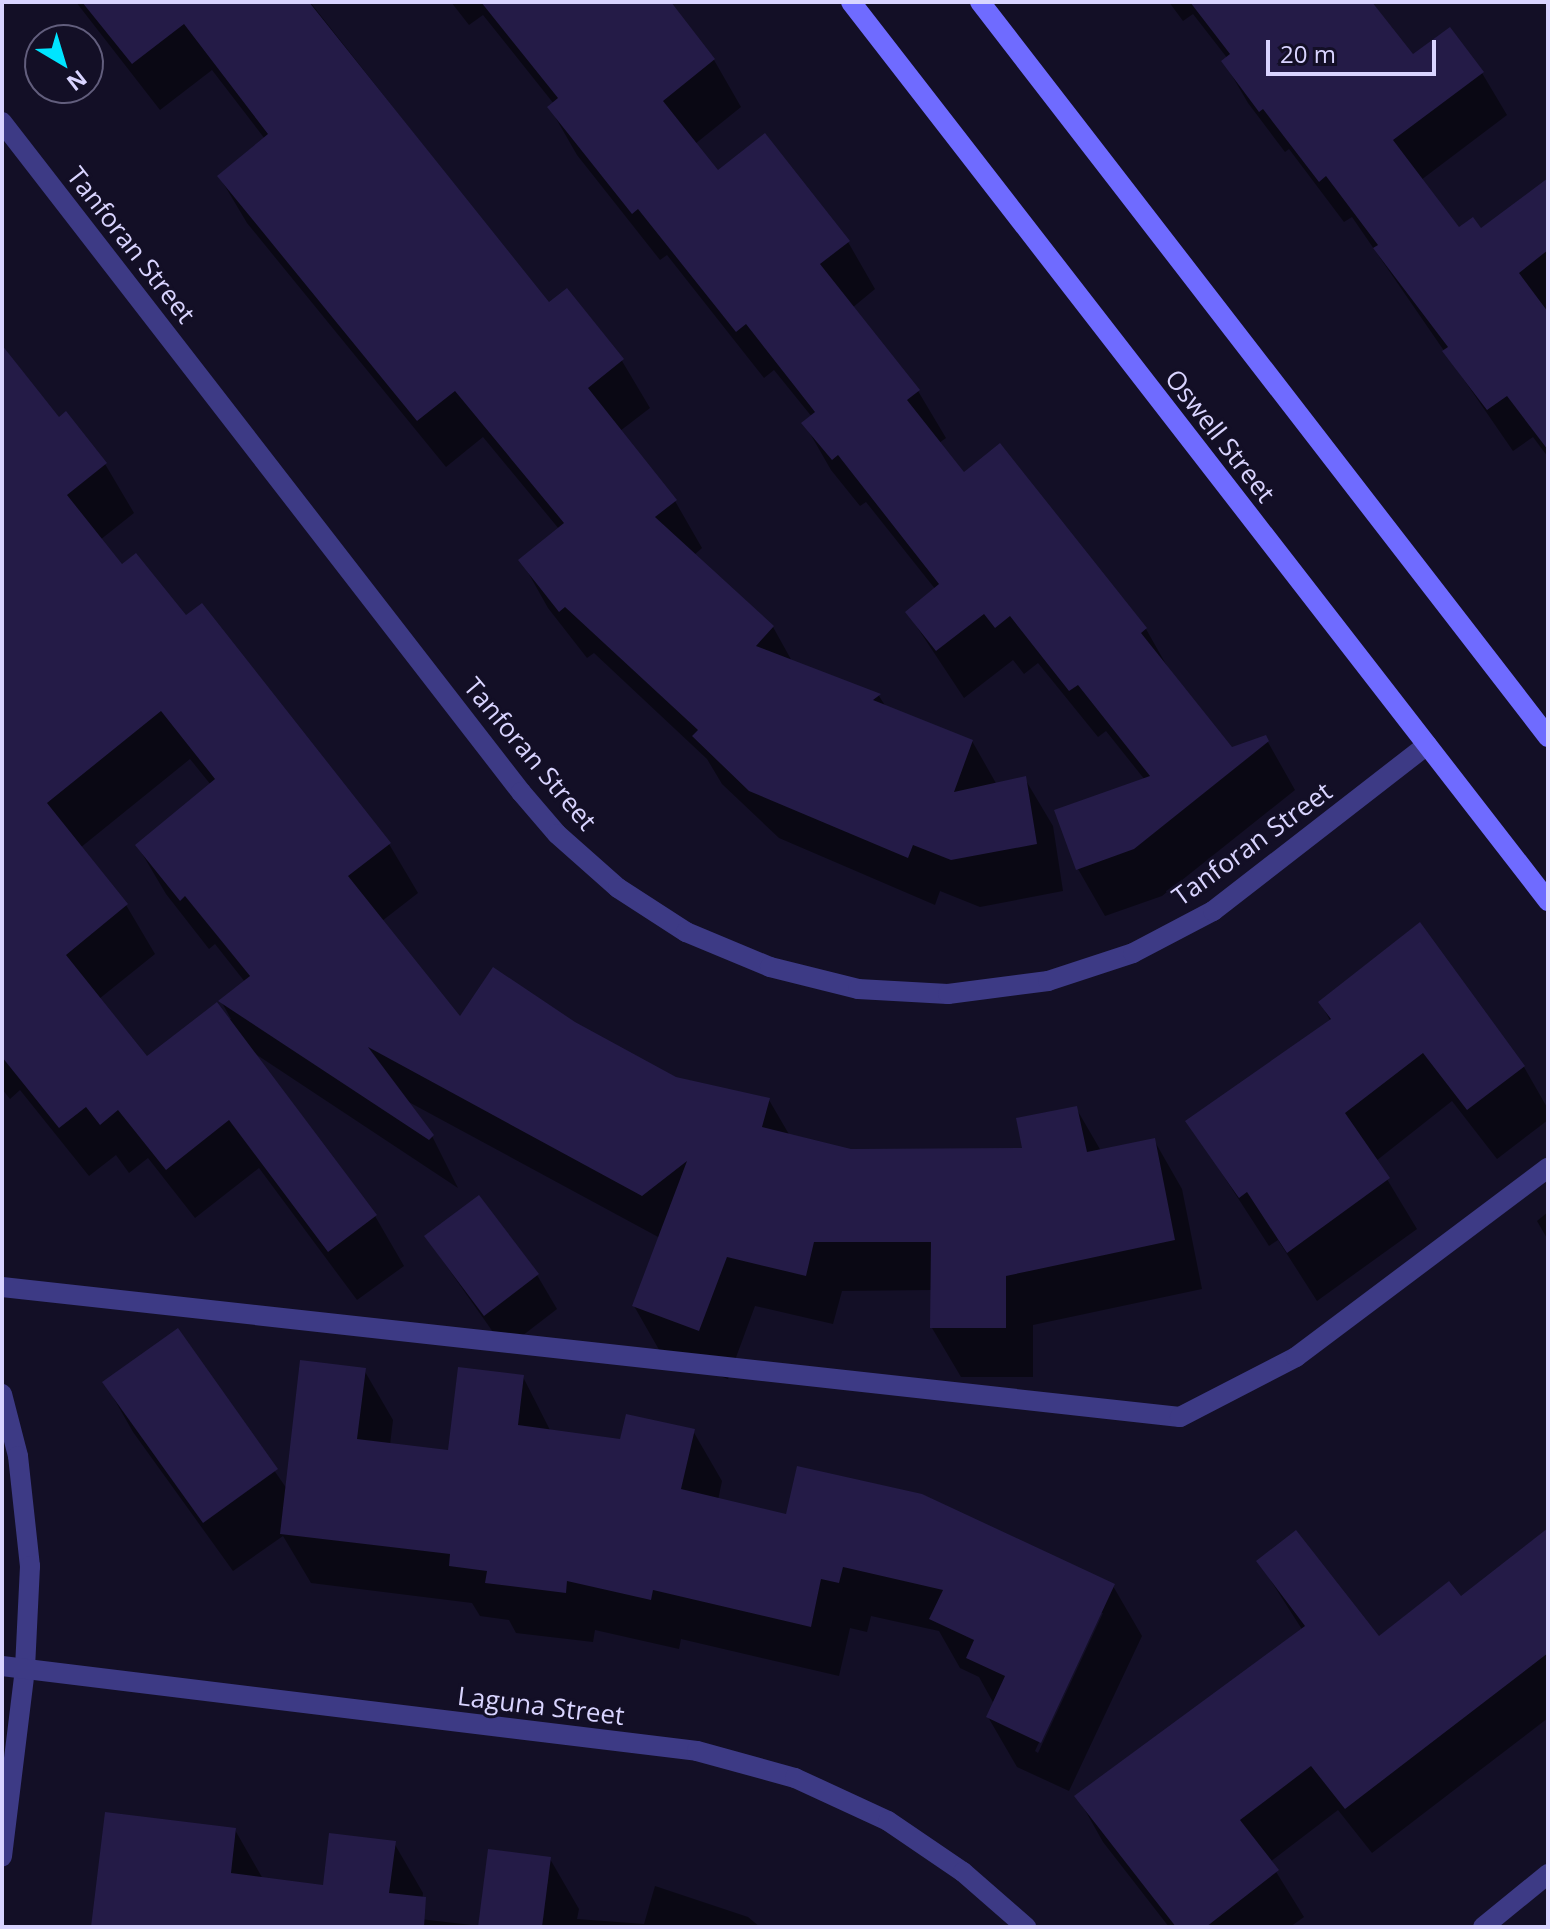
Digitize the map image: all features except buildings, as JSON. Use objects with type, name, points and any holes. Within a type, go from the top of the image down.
[{"type":"main road","name":"Oswell Street","points":[[851,2],[1548,901]]},
{"type":"main road","points":[[980,2],[1548,737]]},
{"type":"street","name":"Tanforan Street","points":[[2,122],[521,792],[557,834],[618,888],[686,932],[770,967],[858,989],[948,994],[1048,981],[1133,953],[1213,911],[1427,745]]},
{"type":"street","points":[[2,1287],[1180,1417],[1296,1357],[1548,1168]]},
{"type":"street","points":[[2,1394],[18,1456],[30,1566],[25,1669],[2,1857]]},
{"type":"street","name":"Laguna Street","points":[[2,1666],[697,1751],[795,1778],[888,1821],[963,1872],[1026,1927]]},
{"type":"street","points":[[1483,1927],[1548,1874]]}]
